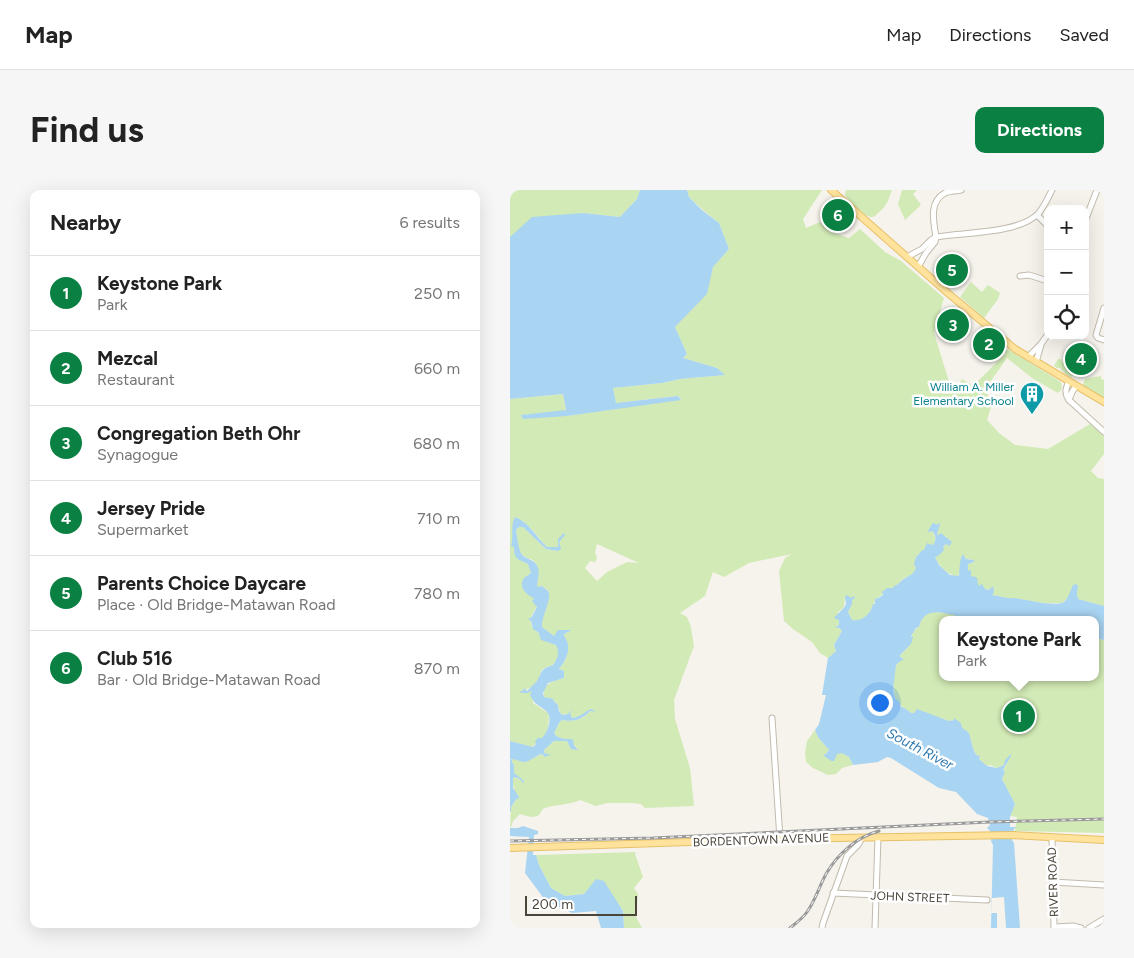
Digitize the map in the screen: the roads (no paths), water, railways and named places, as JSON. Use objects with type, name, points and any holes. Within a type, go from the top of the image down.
[{"type":"main road","points":[[831,190],[1015,349],[1104,402]]},
{"type":"main road","name":"BORDENTOWN AVENUE","points":[[510,848],[780,839],[1013,835],[1104,840]]},
{"type":"street","points":[[907,257],[924,251],[934,242],[936,237],[932,214],[935,204],[946,193],[961,190]]},
{"type":"street","points":[[936,237],[1011,228],[1023,224],[1037,214],[1052,190]]},
{"type":"street","points":[[1089,211],[1097,190]]},
{"type":"street","points":[[1037,214],[1044,222]]},
{"type":"street","points":[[918,267],[924,251]]},
{"type":"street","points":[[1020,276],[1029,275],[1044,280]]},
{"type":"street","points":[[1104,308],[1096,336],[1104,340]]},
{"type":"street","points":[[1028,357],[1044,340]]},
{"type":"street","points":[[1036,362],[1041,344]]},
{"type":"street","points":[[1069,382],[1066,396],[1104,432]]},
{"type":"street","points":[[1069,400],[1076,386]]},
{"type":"street","points":[[772,718],[780,839]]},
{"type":"street","points":[[875,928],[878,837]]},
{"type":"street","name":"RIVER ROAD","points":[[1052,837],[1054,927]]},
{"type":"street","points":[[822,928],[832,893],[846,856],[858,845],[862,838]]},
{"type":"street","points":[[1053,882],[1104,885]]},
{"type":"street","name":"JOHN STREET","points":[[832,893],[987,900]]},
{"type":"street","points":[[1089,928],[1104,919]]},
{"type":"street","points":[[1054,927],[1073,926],[1081,928]]},
{"type":"water","points":[[640,190],[687,190],[689,197],[719,223],[729,249],[713,267],[707,294],[675,327],[687,354],[683,358],[717,368],[725,375],[613,388],[616,403],[678,396],[681,400],[567,416],[523,419],[521,415],[566,410],[563,394],[510,399],[510,237],[532,217],[583,213],[620,217],[637,199]]},
{"type":"water","points":[[515,517],[528,526],[547,547],[558,547],[558,539],[564,533],[565,535],[559,542],[561,549],[558,551],[546,549],[523,527],[519,527],[516,530],[521,553],[537,565],[539,575],[537,587],[542,586],[549,594],[542,627],[554,636],[558,630],[571,630],[564,634],[568,645],[568,652],[559,669],[564,671],[564,678],[548,683],[543,693],[544,697],[554,699],[562,715],[568,714],[573,708],[570,713],[572,718],[580,716],[591,709],[596,712],[590,711],[577,720],[562,720],[554,733],[559,738],[572,739],[578,750],[571,749],[567,741],[554,741],[544,750],[545,754],[551,754],[545,757],[542,754],[526,762],[511,759],[514,773],[524,783],[518,778],[513,778],[513,788],[519,797],[511,807],[510,812],[510,741],[533,747],[538,738],[544,736],[549,722],[547,712],[532,699],[530,695],[532,690],[528,693],[521,693],[520,691],[523,691],[524,688],[527,691],[537,681],[545,668],[553,665],[558,653],[556,645],[541,640],[539,633],[533,629],[531,621],[528,619],[531,618],[537,607],[532,601],[534,598],[528,595],[522,587],[522,581],[531,573],[528,564],[517,558],[514,547],[511,546]]},
{"type":"water","name":"South River","points":[[939,523],[937,534],[941,533],[952,542],[949,546],[946,544],[943,547],[944,550],[935,557],[939,565],[950,575],[959,576],[960,562],[963,554],[966,559],[974,560],[974,562],[968,564],[968,571],[971,570],[971,576],[976,577],[979,586],[982,584],[985,589],[989,590],[993,586],[994,592],[992,595],[1055,604],[1064,602],[1073,585],[1076,584],[1078,586],[1078,599],[1104,606],[1104,640],[1099,639],[1099,616],[956,616],[943,613],[929,613],[923,618],[919,627],[916,628],[911,636],[913,637],[911,644],[900,655],[904,659],[896,665],[893,690],[900,706],[911,713],[914,713],[917,709],[949,721],[954,720],[954,718],[969,733],[976,755],[980,756],[979,759],[987,766],[997,768],[1004,765],[1005,760],[1011,754],[1003,770],[1005,772],[1002,779],[1015,804],[1010,817],[1010,827],[1016,827],[1012,832],[1012,840],[1014,843],[1020,928],[991,928],[993,845],[991,832],[987,828],[990,825],[988,818],[977,814],[956,792],[939,788],[891,758],[887,757],[878,762],[853,765],[849,757],[842,753],[837,754],[834,761],[831,761],[823,755],[829,750],[818,737],[815,730],[819,724],[826,695],[822,695],[828,658],[836,651],[834,645],[842,631],[835,627],[839,625],[839,620],[834,618],[845,606],[845,597],[847,595],[851,598],[854,596],[855,598],[852,600],[848,612],[852,620],[859,620],[866,616],[873,604],[875,604],[875,599],[883,595],[882,592],[887,588],[893,588],[914,572],[916,557],[924,550],[927,543],[933,545],[935,541],[936,538],[932,531],[928,531],[932,524],[937,525]]},
{"type":"water","points":[[523,826],[538,831],[538,834],[534,835],[533,855],[536,855],[551,888],[565,896],[584,894],[596,879],[604,881],[623,911],[624,928],[601,928],[596,911],[572,913],[545,900],[525,873],[529,837],[510,836],[510,828]]},
{"type":"railway","points":[[510,841],[653,838],[989,822],[1104,819]]},
{"type":"railway","points":[[790,928],[807,912],[826,874],[836,860],[855,842],[879,831]]},
{"type":"place","name":"Club 516","points":[[838,215]]},
{"type":"place","name":"Parents Choice Daycare","points":[[952,270]]},
{"type":"place","name":"Congregation Beth Ohr","points":[[953,325]]},
{"type":"place","name":"Mezcal","points":[[989,344]]},
{"type":"place","name":"Jersey Pride","points":[[1081,359]]},
{"type":"place","name":"William A. Miller Elementary School","points":[[1032,415]]},
{"type":"place","name":"Keystone Park","points":[[1019,716]]}]
